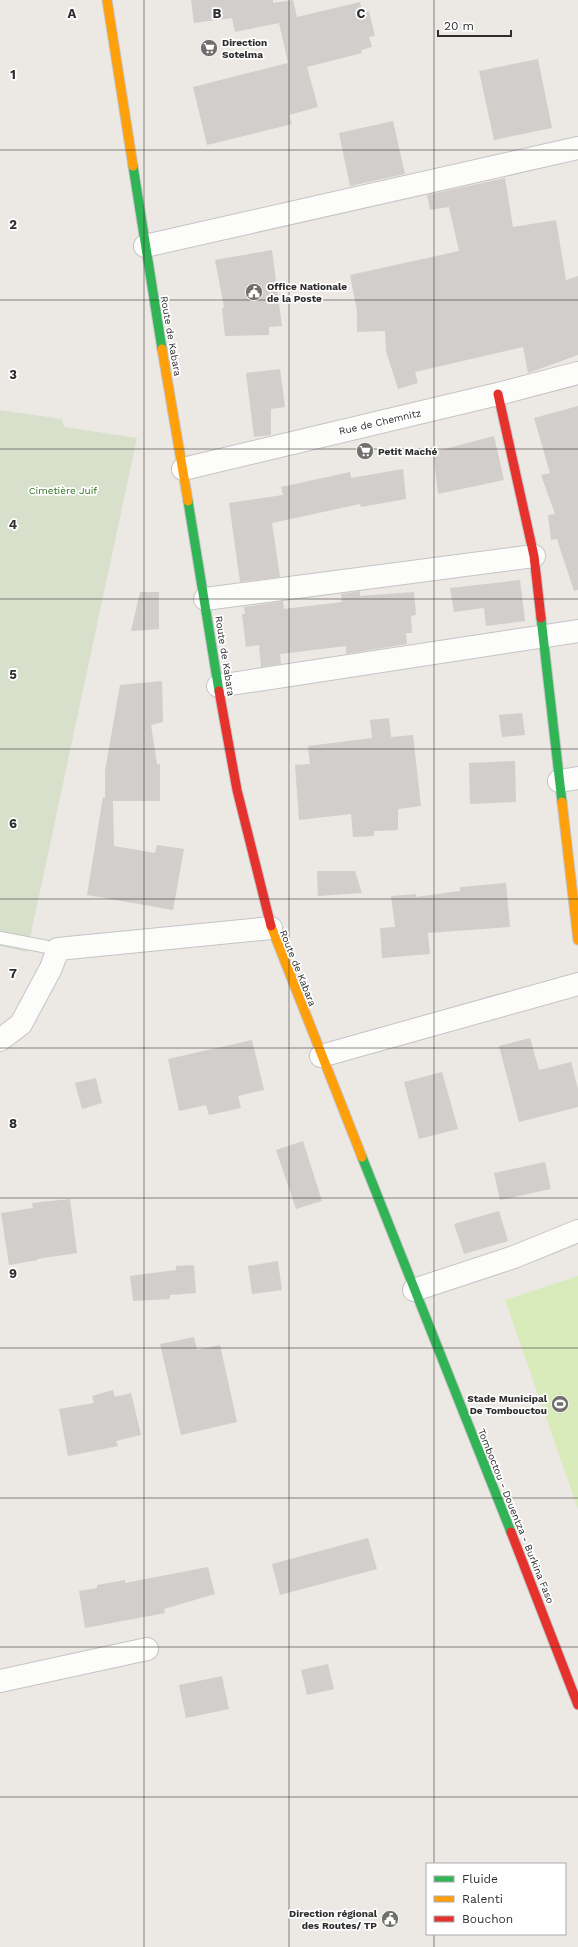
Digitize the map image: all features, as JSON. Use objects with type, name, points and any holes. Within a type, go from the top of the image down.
[{"type":"main road","name":"Route de Kabara","points":[[107,0],[145,246],[205,598],[218,686],[237,790],[271,928],[414,1290]]},
{"type":"main road","points":[[498,394],[534,556],[542,636],[569,780],[578,940]]},
{"type":"main road","name":"Tomboctou - Douentza - Burkina Faso","points":[[414,1290],[523,1562],[578,1705]]},
{"type":"street","points":[[145,246],[578,148]]},
{"type":"street","name":"Rue de Chemnitz","points":[[182,469],[498,394],[578,373]]},
{"type":"street","points":[[205,598],[534,556]]},
{"type":"street","points":[[218,686],[578,631]]},
{"type":"street","points":[[0,1040],[20,1024],[51,968],[58,949],[271,928]]},
{"type":"street","points":[[321,1056],[578,984]]},
{"type":"street","points":[[414,1290],[514,1257],[578,1231]]},
{"type":"street","points":[[0,1681],[147,1649]]},
{"type":"lane","points":[[0,938],[58,949]]},
{"type":"green space","name":"Cimetière Juif","points":[[0,410],[62,419],[64,427],[137,438],[27,952],[0,946]]},
{"type":"green space","name":"Stade Municipal De Tombouctou","points":[[578,1276],[578,1509],[505,1300]]},
{"type":"building","points":[[191,0],[273,0],[273,3],[293,0],[297,17],[360,2],[363,13],[369,11],[375,36],[369,37],[372,47],[361,50],[362,53],[307,67],[318,107],[289,115],[292,124],[207,145],[193,87],[288,63],[279,23],[235,32],[232,18],[194,23]]},
{"type":"building","points":[[538,59],[552,128],[494,140],[479,71]]},
{"type":"building","points":[[393,121],[405,174],[350,186],[339,133]]},
{"type":"building","points":[[505,178],[513,227],[556,220],[566,280],[578,276],[578,355],[528,373],[523,347],[415,372],[418,383],[398,389],[386,351],[385,331],[357,332],[357,311],[350,275],[459,251],[449,207],[430,210],[427,195]]},
{"type":"building","points":[[272,250],[282,326],[269,327],[269,335],[225,336],[222,309],[224,307],[215,260]]},
{"type":"building","points":[[280,369],[285,407],[271,409],[271,435],[254,437],[246,373]]},
{"type":"building","points":[[578,406],[578,590],[574,591],[557,539],[551,540],[548,515],[555,514],[541,475],[550,473],[534,418]]},
{"type":"building","points":[[494,436],[504,480],[438,494],[433,452]]},
{"type":"building","points":[[403,469],[406,499],[361,507],[360,504],[272,523],[280,577],[240,582],[229,503],[283,495],[281,487],[350,472],[351,478]]},
{"type":"building","points":[[520,580],[525,621],[486,626],[484,608],[454,612],[450,588]]},
{"type":"building","points":[[360,591],[360,596],[414,592],[416,615],[411,616],[412,633],[406,633],[407,644],[346,654],[346,646],[280,654],[281,664],[261,667],[259,645],[246,647],[242,614],[245,614],[244,607],[283,601],[284,609],[342,602],[341,594]]},
{"type":"building","points":[[140,592],[159,592],[159,629],[131,631]]},
{"type":"building","points":[[162,681],[163,722],[151,725],[157,764],[160,764],[160,801],[113,801],[114,846],[155,853],[157,845],[184,849],[173,910],[87,895],[103,797],[105,798],[105,771],[120,685]]},
{"type":"building","points":[[522,713],[525,735],[502,737],[499,715]]},
{"type":"building","points":[[389,718],[391,737],[413,735],[421,806],[398,809],[398,830],[374,831],[374,836],[353,837],[351,814],[299,820],[295,765],[310,764],[308,746],[372,738],[370,720]]},
{"type":"building","points":[[515,761],[516,802],[470,804],[469,763]]},
{"type":"building","points":[[317,871],[355,871],[362,893],[318,896]]},
{"type":"building","points":[[506,883],[510,927],[428,933],[430,954],[382,958],[380,928],[395,927],[391,896],[416,894],[416,897],[460,891],[460,887]]},
{"type":"building","points":[[530,1038],[539,1070],[571,1062],[578,1089],[578,1107],[519,1122],[499,1046]]},
{"type":"building","points":[[252,1040],[264,1090],[238,1096],[241,1108],[209,1115],[206,1105],[179,1111],[168,1059]]},
{"type":"building","points":[[442,1072],[458,1129],[419,1139],[404,1082]]},
{"type":"building","points":[[96,1078],[102,1103],[82,1109],[75,1083]]},
{"type":"building","points":[[303,1141],[322,1201],[296,1209],[276,1150]]},
{"type":"building","points":[[545,1162],[551,1189],[500,1200],[494,1173]]},
{"type":"building","points":[[70,1199],[77,1253],[9,1265],[1,1213],[33,1208],[32,1203]]},
{"type":"building","points":[[499,1211],[508,1241],[464,1254],[454,1224]]},
{"type":"building","points":[[278,1261],[282,1290],[252,1294],[248,1266]]},
{"type":"building","points":[[194,1265],[196,1293],[170,1295],[170,1299],[133,1301],[130,1276],[176,1270],[176,1266]]},
{"type":"building","points":[[194,1337],[197,1350],[220,1345],[237,1422],[181,1435],[160,1344]]},
{"type":"building","points":[[113,1390],[115,1397],[131,1393],[141,1435],[116,1441],[118,1446],[68,1456],[59,1409],[94,1403],[92,1396]]},
{"type":"building","points":[[368,1538],[377,1569],[280,1595],[272,1564]]},
{"type":"building","points":[[208,1567],[215,1594],[164,1609],[165,1613],[85,1628],[79,1591],[97,1588],[97,1585],[125,1580],[125,1583]]},
{"type":"building","points":[[328,1664],[334,1689],[307,1695],[301,1670]]},
{"type":"building","points":[[222,1676],[229,1709],[186,1718],[179,1685]]},
{"type":"traffic: fast","points":[[133,166],[162,349]]},
{"type":"traffic: fast","points":[[188,501],[219,691]]},
{"type":"traffic: fast","points":[[541,618],[562,802]]},
{"type":"traffic: fast","points":[[362,1157],[511,1532]]},
{"type":"traffic: slow","points":[[107,0],[133,166]]},
{"type":"traffic: slow","points":[[162,349],[188,501]]},
{"type":"traffic: slow","points":[[562,802],[578,940]]},
{"type":"traffic: slow","points":[[271,926],[362,1157]]},
{"type":"traffic: jam","points":[[498,394],[534,556],[541,618]]},
{"type":"traffic: jam","points":[[219,691],[237,790],[271,926]]},
{"type":"traffic: jam","points":[[511,1532],[578,1705]]},
{"type":"place","name":"Direction Sotelma","points":[[209,48]]},
{"type":"place","name":"Office Nationale de la Poste","points":[[254,292]]},
{"type":"place","name":"Petit Maché","points":[[365,451]]},
{"type":"place","name":"Stade Municipal De Tombouctou","points":[[560,1404]]},
{"type":"place","name":"Direction régional des Routes/ TP","points":[[390,1919]]}]
